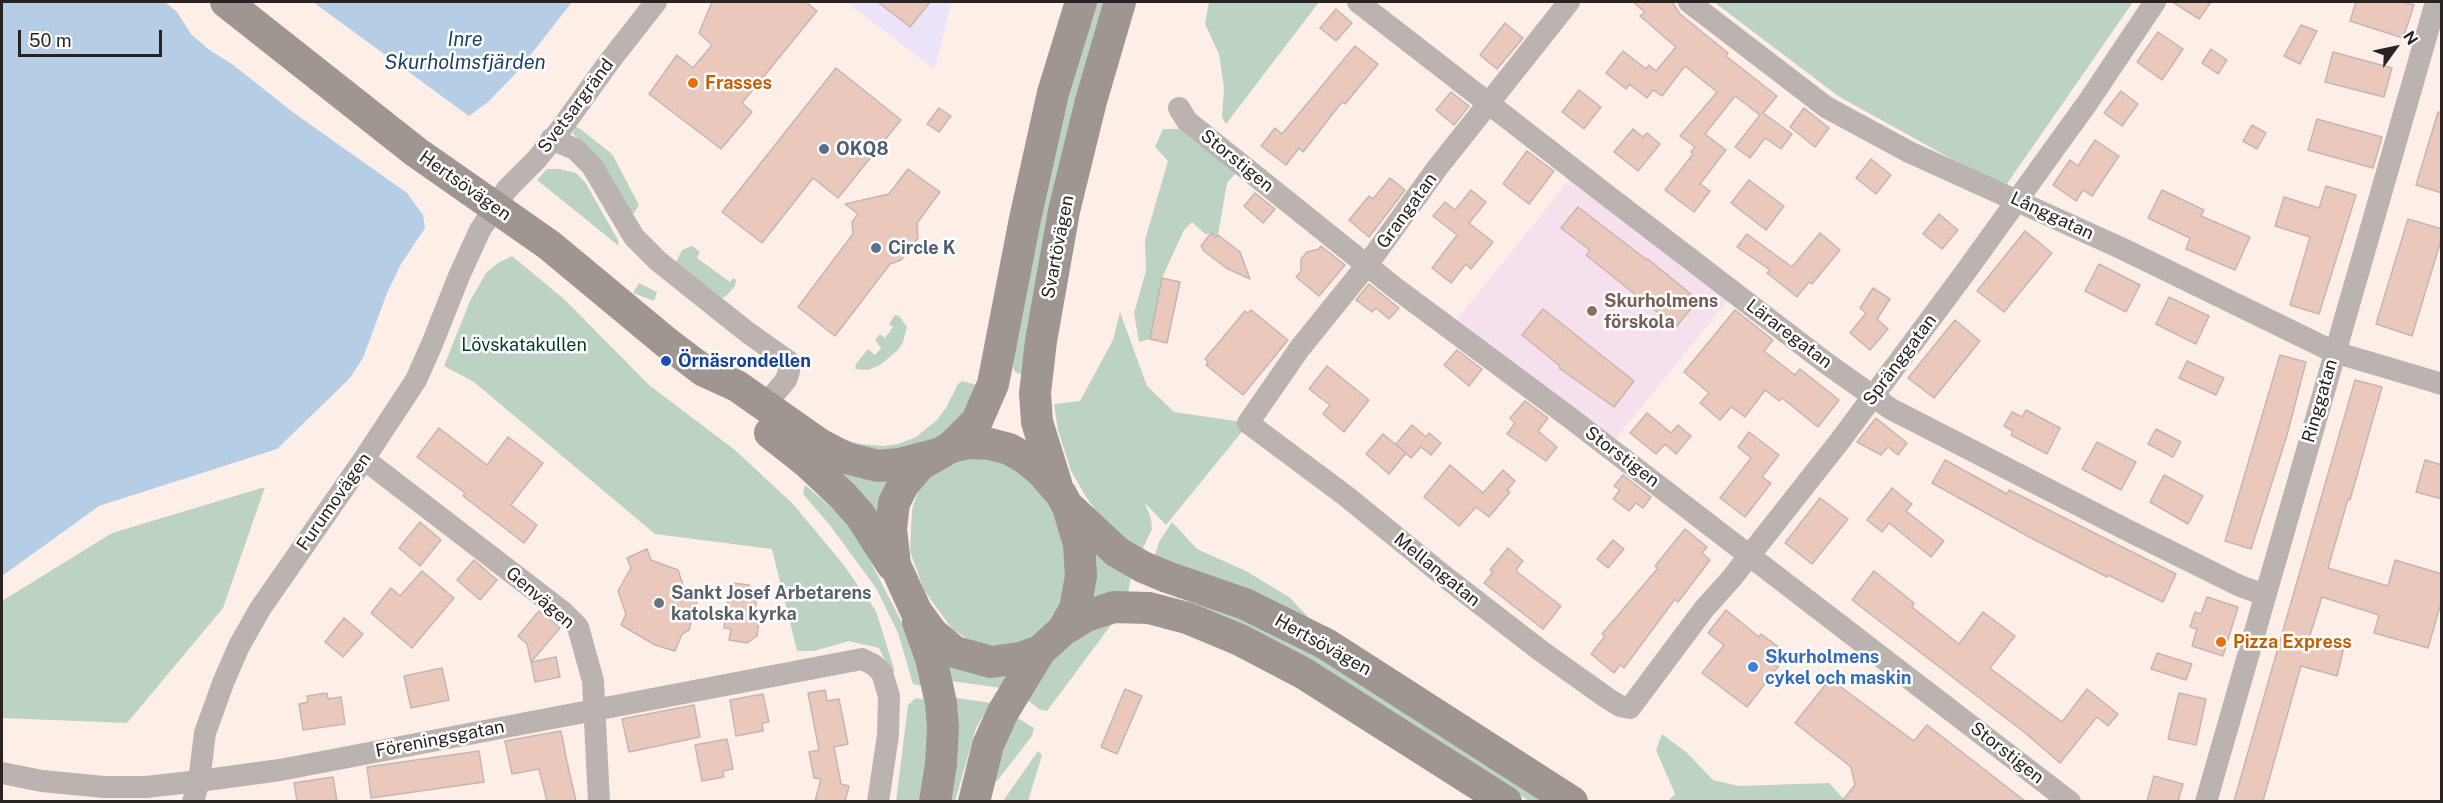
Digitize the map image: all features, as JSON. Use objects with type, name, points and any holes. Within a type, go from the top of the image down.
[{"type":"main road","name":"Hertsövägen","points":[[225,2],[416,152],[549,245],[704,371],[737,386],[821,445],[862,464],[878,466],[899,464],[944,450]]},
{"type":"main road","name":"Svartövägen","points":[[944,450],[977,421],[993,384],[1024,219],[1053,93],[1081,2]]},
{"type":"main road","name":"Svartövägen","points":[[1065,500],[1050,468],[1037,422],[1035,393],[1041,341],[1064,211],[1091,101],[1119,2]]},
{"type":"main road","name":"Hertsövägen","points":[[704,371],[726,398],[808,463],[843,496],[866,524],[906,590]]},
{"type":"main road","points":[[935,801],[941,764],[943,727],[941,703],[931,658],[895,565],[891,529],[894,503],[912,472],[944,450],[980,443],[1009,449],[1025,458],[1040,470],[1065,500],[1079,544],[1081,576],[1075,609],[1063,630],[1040,651],[1003,712],[988,745],[974,801]]},
{"type":"main road","name":"Hertsövägen","points":[[1065,500],[1093,532],[1117,552],[1167,577],[1245,604],[1320,641],[1572,801]]},
{"type":"main road","points":[[906,590],[932,633],[955,652],[964,656],[1001,662],[1040,651]]},
{"type":"main road","name":"Hertsövägen","points":[[1063,630],[1086,616],[1113,607],[1149,608],[1187,618],[1240,640],[1303,673],[1506,801]]},
{"type":"street","name":"Svetsargränd","points":[[495,208],[507,189],[537,159],[563,126],[656,2]]},
{"type":"street","name":"Läraregatan","points":[[1358,2],[1641,222],[1891,409],[2139,536],[2265,595]]},
{"type":"street","name":"Grangatan","points":[[1248,423],[1300,348],[1367,265],[1489,102],[1569,2]]},
{"type":"street","name":"Långgatan","points":[[1689,2],[1826,107],[1909,152],[2123,249],[2334,352],[2442,384]]},
{"type":"street","name":"Spränggatan","points":[[1630,708],[1704,609],[1750,555],[1873,396],[2018,201],[2155,2]]},
{"type":"street","name":"Ringgatan","points":[[2206,801],[2436,2]]},
{"type":"street","name":"Storstigen","points":[[1179,108],[1187,121],[1367,265],[2070,801]]},
{"type":"street","points":[[551,139],[575,149],[592,166],[634,237],[650,253],[747,332],[788,361],[789,371],[786,380],[765,405]]},
{"type":"street","name":"Furumovägen","points":[[196,791],[203,741],[213,708],[239,646],[260,609],[416,380],[471,247],[495,208]]},
{"type":"street","name":"Mellangatan","points":[[1248,423],[1346,496],[1541,651],[1606,698],[1620,706],[1630,708]]},
{"type":"street","name":"Genvägen","points":[[364,459],[563,612],[578,627],[593,681],[599,801]]},
{"type":"street","name":"Föreningsgatan","points":[[2,773],[42,781],[104,787],[146,787],[196,791],[280,770],[862,659],[874,665],[886,683],[890,712],[878,801]]},
{"type":"shaded area","points":[[846,2],[952,2],[934,69]]},
{"type":"shaded area","name":"Skurholmens förskola","points":[[1575,173],[1734,293],[1609,447],[1450,328]]},
{"type":"green space","points":[[1093,2],[1106,2],[1024,372],[1018,374],[1013,365],[1017,335],[1061,117]]},
{"type":"green space","points":[[1209,2],[1319,2],[1226,124],[1222,117],[1224,88],[1219,54],[1205,24]]},
{"type":"green space","points":[[1714,2],[2133,2],[2004,188],[1838,96]]},
{"type":"green space","points":[[575,127],[612,154],[639,205],[634,213],[631,214],[592,151],[573,134]]},
{"type":"green space","points":[[1163,129],[1181,129],[1236,173],[1227,183],[1218,235],[1216,237],[1211,233],[1205,234],[1192,222],[1184,230],[1162,278],[1150,339],[1139,342],[1134,313],[1146,271],[1145,240],[1168,161],[1155,147]]},
{"type":"green space","points":[[547,169],[576,173],[585,182],[618,240],[619,246],[537,180]]},
{"type":"green space","points":[[692,246],[700,252],[697,258],[730,282],[733,278],[736,280],[735,286],[726,296],[722,298],[676,262],[682,250]]},
{"type":"green space","name":"Lövskatakullen","points":[[512,256],[565,300],[649,385],[735,450],[793,504],[843,564],[876,611],[895,672],[889,669],[879,648],[849,641],[814,651],[797,651],[772,549],[655,534],[474,382],[444,366],[470,301],[486,273],[498,263]]},
{"type":"green space","points":[[639,283],[657,292],[654,301],[633,293]]},
{"type":"green space","points":[[1120,312],[1147,386],[1174,412],[1249,423],[1166,525],[1145,503],[1152,529],[1141,552],[1100,517],[1085,495],[1071,471],[1058,430],[1054,404],[1080,401],[1113,340]]},
{"type":"green space","points":[[895,315],[899,316],[907,327],[898,350],[880,365],[868,370],[855,369],[856,364],[868,349],[875,355],[881,348],[875,340],[880,334],[885,338],[893,327],[889,324]]},
{"type":"green space","points":[[962,381],[977,385],[970,407],[945,435],[888,458],[838,440],[882,446],[898,444],[916,437],[937,420]]},
{"type":"green space","points":[[827,456],[894,476],[878,515],[855,489]]},
{"type":"green space","points":[[988,456],[1035,479],[1060,522],[1070,584],[1055,619],[1040,633],[1020,644],[995,646],[972,642],[952,629],[924,590],[910,551],[912,510],[917,494],[925,481],[944,465],[964,457]]},
{"type":"green space","points":[[805,485],[847,521],[859,539],[917,652],[921,686],[913,684],[898,633],[876,588],[829,524],[803,494]]},
{"type":"green space","points":[[265,487],[223,608],[127,723],[2,718],[2,601],[112,533]]},
{"type":"green space","points":[[1172,522],[1197,549],[1246,571],[1289,597],[1314,623],[1154,558],[1159,542]]},
{"type":"green space","points":[[1092,550],[1131,577],[1128,593],[1093,596]]},
{"type":"green space","points":[[1196,602],[1205,602],[1305,646],[1549,801],[1529,801],[1477,768],[1196,607]]},
{"type":"green space","points":[[1117,617],[1047,711],[1039,709],[1024,697],[1062,645]]},
{"type":"green space","points":[[946,660],[1013,672],[1002,688],[951,681]]},
{"type":"green space","points":[[951,697],[991,703],[976,728],[955,801],[947,802]]},
{"type":"green space","points":[[916,698],[926,700],[930,734],[922,801],[896,802],[908,705]]},
{"type":"green space","points":[[1016,717],[1034,728],[1032,736],[998,780],[993,782],[996,760]]},
{"type":"green space","points":[[1662,734],[1686,752],[1713,780],[1739,786],[1829,783],[1844,799],[1838,802],[1668,801],[1675,794],[1656,750]]},
{"type":"green space","points":[[1038,751],[1042,755],[1028,801],[1003,801]]},
{"type":"water","points":[[2,2],[165,2],[177,12],[191,34],[208,49],[232,64],[294,113],[407,193],[423,215],[425,228],[401,264],[387,293],[363,358],[349,379],[277,449],[99,506],[2,576]]},
{"type":"water","name":"Inre Skurholmsfjärden","points":[[313,2],[572,2],[518,71],[488,102],[469,116]]},
{"type":"building","points":[[712,2],[806,2],[817,11],[742,103],[752,112],[721,149],[649,94],[677,55],[693,68],[712,45],[699,33]]},
{"type":"building","points":[[878,2],[930,2],[910,27]]},
{"type":"building","points":[[1633,2],[1672,2],[1680,14],[1728,53],[1726,56],[1777,96],[1763,113],[1792,134],[1781,149],[1765,138],[1750,158],[1735,147],[1760,115],[1735,96],[1705,134],[1726,150],[1700,184],[1710,191],[1694,212],[1665,190],[1693,154],[1691,152],[1695,147],[1680,136],[1717,92],[1685,66],[1662,96],[1653,90],[1647,98],[1629,84],[1626,89],[1606,73],[1623,51],[1646,69],[1649,65],[1656,71],[1676,47],[1640,16],[1645,12]]},
{"type":"building","points":[[2173,2],[2211,2],[2199,19]]},
{"type":"building","points":[[2356,2],[2402,2],[2414,5],[2403,38],[2350,21]]},
{"type":"building","points":[[1336,9],[1352,23],[1336,41],[1320,28]]},
{"type":"building","points":[[1505,23],[1523,38],[1497,69],[1480,55]]},
{"type":"building","points":[[2301,25],[2317,31],[2300,64],[2284,56]]},
{"type":"building","points":[[2158,32],[2183,49],[2162,80],[2137,62]]},
{"type":"building","points":[[1355,46],[1378,64],[1345,104],[1342,102],[1303,152],[1299,148],[1286,165],[1261,146],[1275,128],[1282,134]]},
{"type":"building","points":[[2211,49],[2227,60],[2218,74],[2202,63]]},
{"type":"building","points":[[2333,52],[2392,68],[2384,97],[2325,82]]},
{"type":"building","name":"OKQ8","points":[[836,68],[901,120],[838,198],[813,178],[762,243],[722,212]]},
{"type":"building","points":[[1579,90],[1601,107],[1584,129],[1562,112]]},
{"type":"building","points":[[2121,91],[2138,104],[2122,126],[2104,113]]},
{"type":"building","points":[[1451,92],[1469,106],[1454,125],[1436,110]]},
{"type":"building","points":[[939,108],[951,116],[939,132],[927,124]]},
{"type":"building","points":[[1804,108],[1829,128],[1815,147],[1790,127]]},
{"type":"building","points":[[2438,112],[2442,113],[2442,193],[2416,185]]},
{"type":"building","points":[[2317,119],[2382,137],[2373,168],[2308,150]]},
{"type":"building","points":[[2252,125],[2266,133],[2257,149],[2243,141]]},
{"type":"building","points":[[1633,129],[1643,137],[1647,133],[1660,144],[1638,171],[1614,152]]},
{"type":"building","points":[[2095,140],[2119,156],[2092,196],[2083,190],[2076,201],[2053,185],[2070,160],[2078,166]]},
{"type":"building","points":[[1527,151],[1554,171],[1529,204],[1503,184]]},
{"type":"building","points":[[1871,159],[1891,175],[1876,194],[1856,178]]},
{"type":"building","name":"Circle K","points":[[908,169],[940,192],[917,223],[918,238],[901,260],[890,264],[835,336],[798,307],[853,234],[852,222],[858,214],[845,204],[889,194]]},
{"type":"building","points":[[1390,178],[1405,190],[1369,237],[1349,220],[1369,196],[1373,199]]},
{"type":"building","points":[[1749,180],[1784,206],[1766,230],[1731,203]]},
{"type":"building","points":[[2326,186],[2356,195],[2319,314],[2290,305],[2310,237],[2275,226],[2284,197],[2319,208]]},
{"type":"building","points":[[1471,190],[1486,202],[1469,223],[1493,242],[1471,269],[1466,264],[1451,283],[1432,268],[1457,235],[1433,216],[1445,202],[1455,210]]},
{"type":"building","points":[[2162,190],[2204,210],[2201,216],[2250,237],[2235,270],[2186,249],[2190,238],[2148,218]]},
{"type":"building","points":[[1255,193],[1275,209],[1263,223],[1244,206]]},
{"type":"building","points":[[1578,207],[1698,300],[1676,327],[1586,255],[1590,250],[1561,228]]},
{"type":"building","points":[[1939,214],[1958,230],[1942,249],[1923,234]]},
{"type":"building","points":[[2408,219],[2442,229],[2442,237],[2412,336],[2376,324]]},
{"type":"building","points":[[2025,231],[2052,253],[2004,312],[1977,291]]},
{"type":"building","points":[[1211,233],[1216,237],[1218,235],[1240,252],[1250,279],[1226,268],[1204,251],[1201,246]]},
{"type":"building","points":[[1820,233],[1840,250],[1812,284],[1809,282],[1797,297],[1767,273],[1770,270],[1737,247],[1747,234],[1792,267]]},
{"type":"building","points":[[1321,246],[1345,265],[1319,296],[1296,277],[1301,271],[1301,259],[1307,252],[1319,249]]},
{"type":"building","points":[[2099,264],[2140,285],[2126,312],[2085,291]]},
{"type":"building","points":[[1162,278],[1180,282],[1167,343],[1150,339]]},
{"type":"building","points":[[1369,284],[1399,308],[1389,319],[1376,308],[1372,312],[1356,300]]},
{"type":"building","points":[[1873,288],[1890,299],[1877,319],[1888,329],[1870,350],[1850,333],[1866,313],[1860,308]]},
{"type":"building","points":[[2169,297],[2209,316],[2196,344],[2156,324]]},
{"type":"building","points":[[1543,309],[1634,381],[1614,407],[1559,368],[1560,366],[1522,335]]},
{"type":"building","points":[[1251,310],[1288,340],[1243,395],[1206,365],[1208,362],[1205,359],[1245,311],[1248,313]]},
{"type":"building","points":[[1735,310],[1773,340],[1764,351],[1795,375],[1800,369],[1839,400],[1818,427],[1782,398],[1779,401],[1765,390],[1745,417],[1731,407],[1720,420],[1700,403],[1709,393],[1684,372]]},
{"type":"building","points":[[1955,320],[1980,341],[1934,398],[1908,378]]},
{"type":"building","points":[[1457,350],[1482,369],[1469,386],[1444,365]]},
{"type":"building","points":[[2280,355],[2306,362],[2287,435],[2251,549],[2225,541]]},
{"type":"building","points":[[2187,361],[2224,378],[2216,395],[2179,378]]},
{"type":"building","points":[[1327,366],[1369,400],[1344,432],[1323,414],[1330,405],[1309,389]]},
{"type":"building","points":[[2355,380],[2382,387],[2328,568],[2388,586],[2395,560],[2442,574],[2442,599],[2428,648],[2374,633],[2379,615],[2322,597],[2309,638],[2344,647],[2337,676],[2301,666],[2263,801],[2234,801]]},
{"type":"building","points":[[1525,401],[1548,418],[1538,431],[1557,447],[1546,461],[1507,434],[1515,423],[1510,418]]},
{"type":"building","points":[[2026,410],[2060,428],[2047,454],[2011,435],[2013,431],[2004,426],[2012,412],[2022,417]]},
{"type":"building","points":[[1647,413],[1671,433],[1678,425],[1691,436],[1676,454],[1665,444],[1656,454],[1630,433]]},
{"type":"building","points":[[1876,418],[1907,443],[1898,455],[1888,447],[1881,455],[1857,442]]},
{"type":"building","points":[[1412,425],[1426,437],[1429,433],[1441,443],[1431,455],[1421,447],[1411,458],[1396,444]]},
{"type":"building","points":[[439,428],[487,465],[508,437],[543,463],[511,505],[537,525],[524,543],[463,496],[465,493],[417,457]]},
{"type":"building","points":[[2156,429],[2181,442],[2173,457],[2148,444]]},
{"type":"building","points":[[1749,432],[1779,455],[1762,477],[1771,483],[1745,517],[1720,498],[1751,458],[1738,447]]},
{"type":"building","points":[[1383,434],[1406,453],[1389,474],[1366,454]]},
{"type":"building","points":[[2097,442],[2136,462],[2121,490],[2082,469]]},
{"type":"building","points":[[1945,460],[2007,494],[2009,490],[2176,574],[2163,602],[2108,575],[2107,577],[2031,538],[1932,483]]},
{"type":"building","points":[[2425,460],[2442,465],[2442,499],[2416,492]]},
{"type":"building","points":[[1450,465],[1483,493],[1503,470],[1515,481],[1507,490],[1510,492],[1489,517],[1476,507],[1459,526],[1424,497]]},
{"type":"building","points":[[1623,475],[1651,497],[1643,508],[1636,503],[1629,511],[1613,499],[1620,490],[1614,486]]},
{"type":"building","points":[[2164,475],[2203,496],[2188,524],[2150,502]]},
{"type":"building","points":[[1892,488],[1912,504],[1906,511],[1944,541],[1931,557],[1889,523],[1882,532],[1867,520]]},
{"type":"building","points":[[1820,498],[1848,519],[1812,564],[1785,543]]},
{"type":"building","points":[[420,522],[441,540],[420,566],[399,548]]},
{"type":"building","points":[[1685,529],[1707,547],[1702,553],[1710,560],[1678,602],[1675,599],[1624,668],[1620,665],[1614,673],[1591,654],[1605,636],[1602,634],[1658,568],[1655,566]]},
{"type":"building","points":[[1613,540],[1624,549],[1608,568],[1597,559]]},
{"type":"building","points":[[1508,548],[1523,561],[1517,568],[1517,572],[1561,606],[1543,629],[1484,583],[1493,572],[1490,570]]},
{"type":"building","name":"Sankt Josef Arbetarens katolska kyrka","points":[[647,549],[651,560],[678,570],[685,591],[698,597],[689,630],[682,634],[675,651],[655,645],[621,625],[626,614],[618,591],[631,568],[627,558]]},
{"type":"building","points":[[474,560],[497,580],[480,600],[457,580]]},
{"type":"building","points":[[422,571],[454,598],[412,648],[371,613],[391,588],[400,596]]},
{"type":"building","points":[[1874,571],[1914,603],[1912,607],[1959,644],[1983,612],[2015,636],[1990,668],[2062,722],[2087,689],[2118,714],[2108,726],[2097,717],[2060,763],[2024,732],[1852,600]]},
{"type":"building","points":[[733,583],[749,585],[757,597],[754,615],[760,616],[757,636],[747,643],[729,640],[731,629],[724,628],[729,589],[732,590]]},
{"type":"building","points":[[2207,597],[2238,607],[2223,656],[2192,646],[2197,629],[2190,627],[2195,612],[2201,614]]},
{"type":"building","points":[[1726,610],[1759,637],[1761,634],[1788,654],[1747,707],[1702,673],[1724,645],[1708,633]]},
{"type":"building","points":[[539,611],[560,628],[531,662],[527,644],[518,636]]},
{"type":"building","points":[[344,618],[363,634],[343,657],[325,642]]},
{"type":"building","points":[[2157,653],[2192,664],[2186,680],[2151,669]]},
{"type":"building","points":[[556,657],[560,677],[535,682],[531,662]]},
{"type":"building","points":[[442,668],[449,700],[411,708],[404,676]]},
{"type":"building","points":[[1830,679],[1914,741],[1927,725],[2025,801],[1842,801],[1855,785],[1851,767],[1795,723]]},
{"type":"building","points":[[1125,689],[1142,696],[1117,754],[1101,747]]},
{"type":"building","points":[[825,690],[827,701],[839,699],[848,744],[834,747],[841,784],[849,786],[845,801],[815,801],[821,779],[814,778],[809,752],[819,750],[808,693]]},
{"type":"building","points":[[327,693],[328,699],[341,697],[345,724],[303,730],[299,704],[308,702],[307,696]]},
{"type":"building","points":[[2179,693],[2206,699],[2196,745],[2168,739]]},
{"type":"building","points":[[763,694],[769,722],[762,723],[763,731],[736,736],[730,700]]},
{"type":"building","points":[[694,705],[700,737],[629,752],[622,719]]},
{"type":"building","points":[[561,731],[576,801],[547,801],[539,769],[512,774],[505,741]]},
{"type":"building","points":[[727,739],[733,769],[723,771],[724,777],[702,781],[695,745]]},
{"type":"building","points":[[479,751],[484,782],[371,798],[367,767]]},
{"type":"building","points":[[2154,776],[2183,784],[2178,801],[2147,801]]},
{"type":"building","points":[[333,777],[337,801],[297,801],[294,783]]},
{"type":"place","name":"Frasses","points":[[693,83]]},
{"type":"place","name":"OKQ8","points":[[824,149]]},
{"type":"place","name":"Circle K","points":[[876,248]]},
{"type":"place","name":"Skurholmens förskola","points":[[1592,311]]},
{"type":"place","name":"Örnäsrondellen","points":[[666,361]]},
{"type":"place","name":"Sankt Josef Arbetarens katolska kyrka","points":[[659,603]]},
{"type":"place","name":"Pizza Express","points":[[2221,642]]},
{"type":"place","name":"Skurholmens cykel och maskin","points":[[1753,667]]}]
